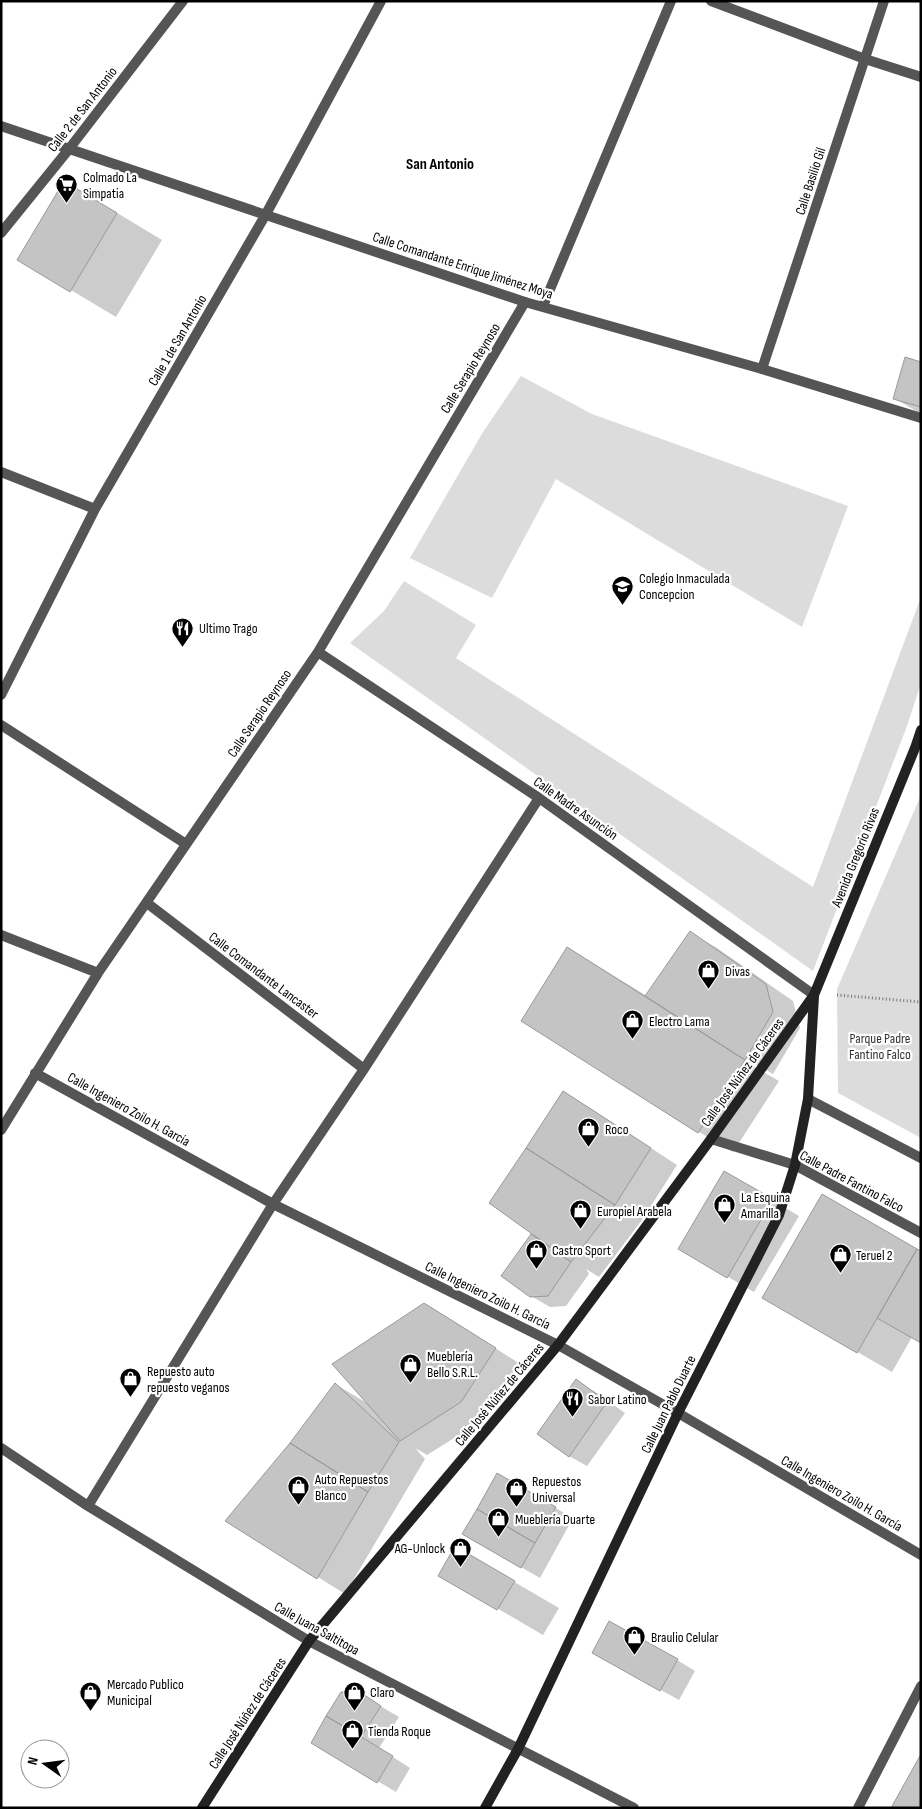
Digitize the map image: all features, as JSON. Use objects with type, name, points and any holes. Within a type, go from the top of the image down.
[{"type":"main road","name":"Avenida Gregorio Rivas","points":[[814,995],[918,750],[921,730]]},
{"type":"main road","name":"Calle Juan Pablo Duarte","points":[[485,1808],[518,1749],[678,1413],[779,1215],[795,1166],[808,1099],[814,995]]},
{"type":"main road","name":"Calle José Núñez de Cáceres","points":[[202,1808],[309,1641],[558,1345],[711,1140],[814,995]]},
{"type":"street","name":"Calle 2 de San Antonio","points":[[1,233],[69,149],[183,1]]},
{"type":"street","name":"Calle 1 de San Antonio","points":[[1,695],[95,510],[266,214],[381,1]]},
{"type":"street","points":[[542,306],[671,1]]},
{"type":"street","points":[[711,1],[921,77]]},
{"type":"street","name":"Calle Basilio Gil","points":[[762,368],[884,1]]},
{"type":"street","name":"Calle Comandante Enrique Jiménez Moya","points":[[1,126],[525,302],[762,368],[921,418]]},
{"type":"street","name":"Calle Serapio Reynoso","points":[[1,1130],[98,973],[318,652],[525,302]]},
{"type":"street","points":[[1,472],[95,510]]},
{"type":"street","name":"Calle Madre Asunción","points":[[318,652],[539,798],[814,995]]},
{"type":"street","points":[[1,725],[186,844]]},
{"type":"street","points":[[88,1506],[273,1204],[364,1069],[539,798]]},
{"type":"street","name":"Calle Comandante Lancaster","points":[[147,903],[364,1069]]},
{"type":"street","points":[[1,935],[98,973]]},
{"type":"street","name":"Calle Ingeniero Zoilo H. García","points":[[35,1073],[273,1204],[558,1345],[921,1555]]},
{"type":"street","points":[[808,1099],[921,1158]]},
{"type":"street","name":"Calle Padre Fantino Falco","points":[[711,1140],[795,1166],[921,1233]]},
{"type":"street","name":"Calle Juana Saltitopa","points":[[1,1448],[88,1506],[309,1641],[634,1808]]},
{"type":"street","points":[[858,1808],[921,1686]]},
{"type":"path","points":[[814,995],[829,994],[921,1002]]},
{"type":"green space","points":[[521,376],[592,414],[848,506],[802,627],[556,479],[492,598],[410,558],[483,432]]},
{"type":"green space","points":[[404,581],[476,625],[456,658],[813,887],[921,597],[921,683],[907,726],[813,971],[350,643],[384,611]]},
{"type":"green space","name":"Parque Padre Fantino Falco","points":[[921,795],[921,1138],[838,1093],[837,989]]},
{"type":"building","points":[[64,181],[117,213],[70,292],[17,260]]},
{"type":"building","points":[[905,357],[921,362],[921,407],[893,399]]},
{"type":"building","name":"Divas","points":[[690,931],[766,984],[773,1012],[745,1060],[645,996]]},
{"type":"building","name":"Electro Lama","points":[[567,947],[745,1060],[698,1133],[521,1021]]},
{"type":"building","name":"Roco","points":[[563,1091],[651,1148],[615,1205],[526,1148]]},
{"type":"building","points":[[526,1148],[615,1205],[571,1262],[489,1203]]},
{"type":"building","name":"La Esquina Amarilla","points":[[724,1171],[773,1199],[727,1278],[678,1249]]},
{"type":"building","name":"Teruel 2","points":[[822,1194],[917,1249],[857,1353],[762,1298]]},
{"type":"building","name":"Castro Sport","points":[[531,1234],[571,1262],[548,1296],[530,1297],[501,1276]]},
{"type":"building","points":[[917,1249],[921,1251],[921,1343],[877,1318]]},
{"type":"building","name":"Mueblería Bello S.R.L.","points":[[424,1303],[496,1348],[461,1402],[400,1441],[332,1364]]},
{"type":"building","name":"Sabor Latino","points":[[576,1379],[607,1402],[569,1457],[537,1434]]},
{"type":"building","name":"Auto Repuestos Blanco","points":[[335,1383],[399,1442],[368,1492],[290,1443]]},
{"type":"building","name":"Auto Repuestos Blanco","points":[[290,1443],[368,1492],[317,1579],[225,1521]]},
{"type":"building","name":"Repuestos Universal","points":[[497,1473],[556,1507],[535,1543],[477,1509]]},
{"type":"building","name":"Mueblería Duarte","points":[[477,1509],[535,1543],[521,1568],[462,1534]]},
{"type":"building","points":[[455,1546],[515,1581],[497,1610],[438,1576]]},
{"type":"building","name":"Braulio Celular","points":[[609,1621],[678,1659],[660,1691],[592,1653]]},
{"type":"building","name":"Claro","points":[[341,1692],[360,1692],[381,1706],[361,1737],[326,1716]]},
{"type":"building","name":"Tienda Roque","points":[[326,1716],[393,1756],[377,1783],[311,1743]]},
{"type":"building","points":[[921,1754],[921,1808],[891,1808]]},
{"type":"place","name":"Colmado La Simpatia","points":[[67,204]]},
{"type":"place","name":"Colegio Inmaculada Concepcion","points":[[623,605]]},
{"type":"place","name":"Ultimo Trago","points":[[183,647]]},
{"type":"place","name":"Divas","points":[[709,990]]},
{"type":"place","name":"Electro Lama","points":[[633,1040]]},
{"type":"place","name":"Roco","points":[[589,1148]]},
{"type":"place","name":"La Esquina Amarilla","points":[[725,1224]]},
{"type":"place","name":"Europiel Arabela","points":[[581,1230]]},
{"type":"place","name":"Castro Sport","points":[[536,1269]]},
{"type":"place","name":"Teruel 2","points":[[840,1274]]},
{"type":"place","name":"Mueblería Bello S.R.L.","points":[[411,1383]]},
{"type":"place","name":"Repuesto auto repuesto veganos","points":[[131,1398]]},
{"type":"place","name":"Sabor Latino","points":[[572,1418]]},
{"type":"place","name":"Auto Repuestos Blanco","points":[[299,1506]]},
{"type":"place","name":"Repuestos Universal","points":[[516,1508]]},
{"type":"place","name":"Mueblería Duarte","points":[[499,1538]]},
{"type":"place","name":"AG-Unlock","points":[[461,1567]]},
{"type":"place","name":"Braulio Celular","points":[[635,1656]]},
{"type":"place","name":"Mercado Publico Municipal","points":[[91,1711]]},
{"type":"place","name":"Claro","points":[[354,1711]]},
{"type":"place","name":"Tienda Roque","points":[[352,1750]]},
{"type":"district","name":"San Antonio","points":[[440,163]]}]
